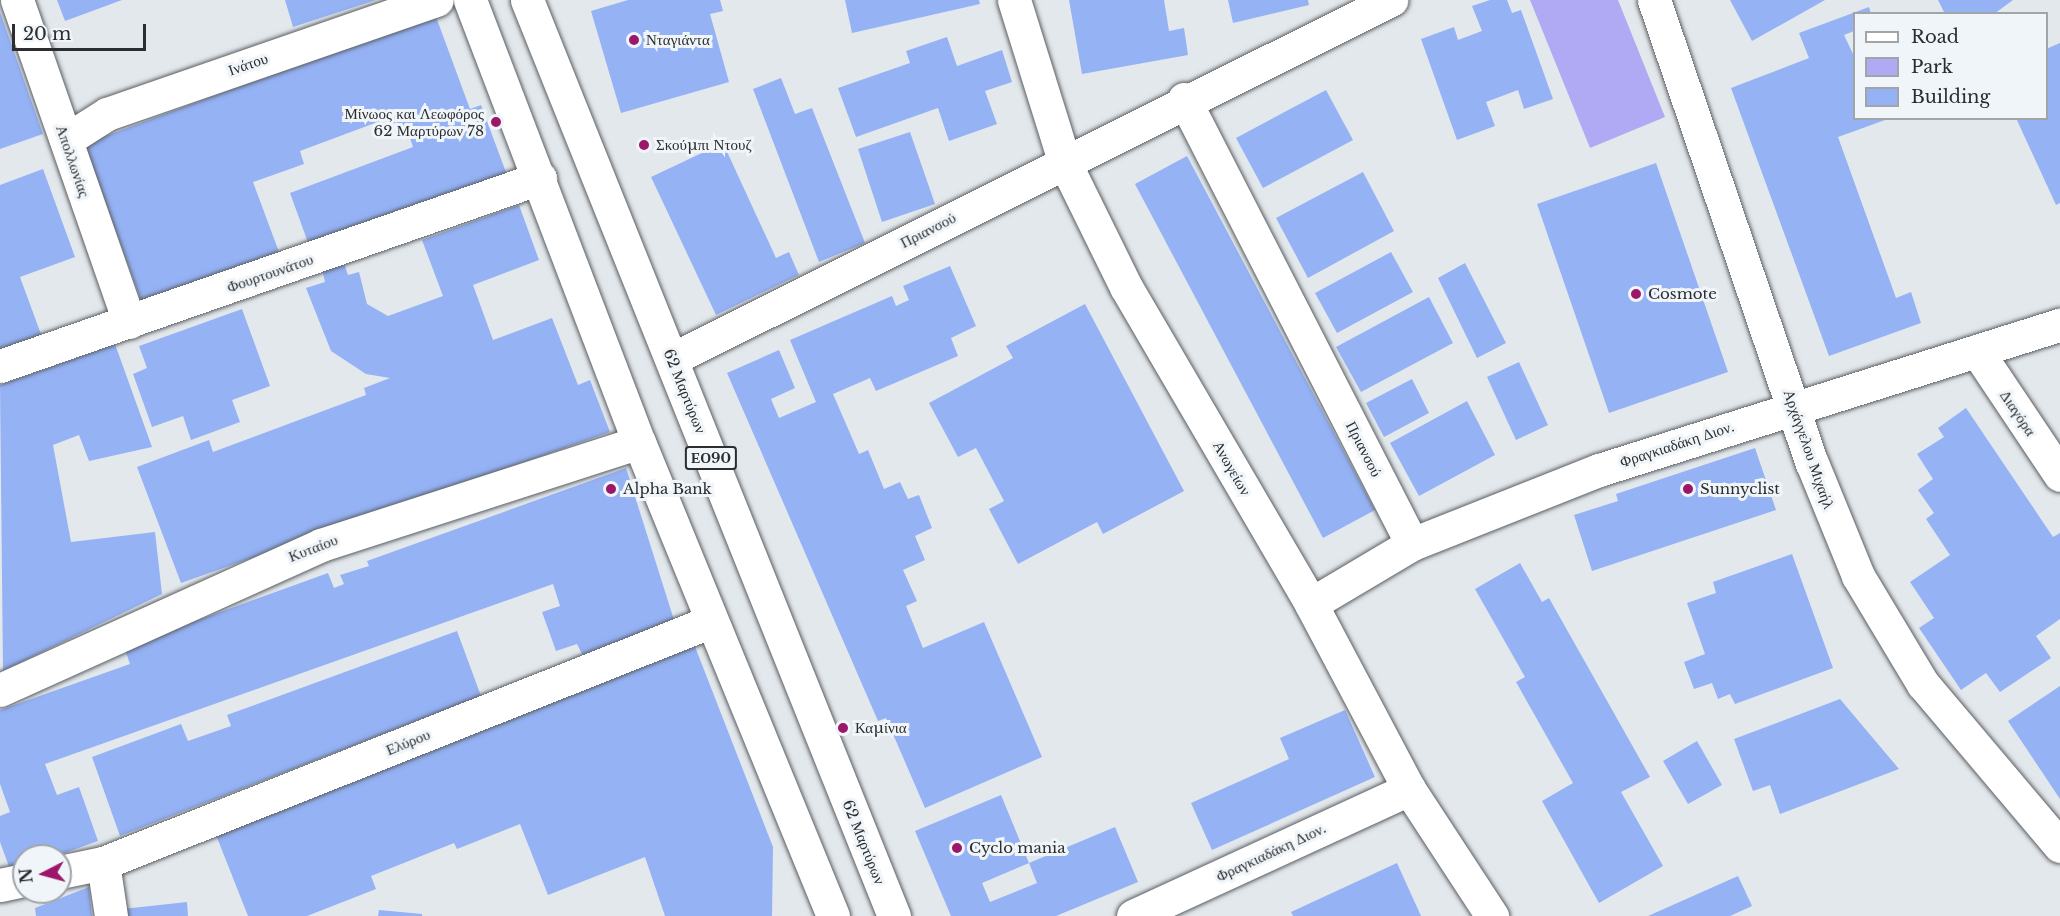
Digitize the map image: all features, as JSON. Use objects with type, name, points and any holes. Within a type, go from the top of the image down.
[{"type":"street","name":"Απολλωνίας","points":[[16,0],[129,322]]},
{"type":"street","name":"Ινάτου","points":[[66,140],[107,114],[437,0]]},
{"type":"street","points":[[470,0],[540,178],[639,442],[833,916]]},
{"type":"street","name":"62 Μαρτύρων","points":[[526,0],[894,916]]},
{"type":"street","name":"Ανωγείων","points":[[1014,0],[1064,161],[1126,287],[1311,604],[1409,789],[1492,916]]},
{"type":"street","name":"Πριανσού","points":[[672,359],[1184,99],[1391,0]]},
{"type":"street","name":"Αρχάγγελου Μιχαήλ","points":[[1654,0],[1832,515],[1893,640],[1923,684],[2060,846]]},
{"type":"street","name":"Πριανσού","points":[[1184,99],[1412,544]]},
{"type":"street","name":"Φουρτουνάτου","points":[[0,366],[540,178]]},
{"type":"street","name":"Φραγκιαδάκη Διον.","points":[[1311,604],[1412,544],[1599,470],[2060,325]]},
{"type":"street","name":"Διαγόρα","points":[[1977,351],[2060,475]]},
{"type":"street","name":"Κυταίου","points":[[0,690],[321,544],[639,442]]},
{"type":"street","name":"Ελύρου","points":[[72,869],[103,863],[712,621]]},
{"type":"street","name":"Φραγκιαδάκη Διον.","points":[[1132,916],[1409,789]]},
{"type":"street","points":[[103,863],[111,916]]},
{"type":"green space","points":[[1530,0],[1618,0],[1665,117],[1590,148]]},
{"type":"building","points":[[57,0],[122,0],[65,21]]},
{"type":"building","points":[[285,0],[376,0],[293,27]]},
{"type":"building","points":[[628,0],[720,0],[723,11],[710,14],[729,82],[621,113],[591,11]]},
{"type":"building","points":[[845,0],[979,0],[980,4],[852,33]]},
{"type":"building","points":[[1069,0],[1164,0],[1169,31],[1184,28],[1188,55],[1082,74]]},
{"type":"building","points":[[1228,0],[1308,0],[1309,5],[1233,23]]},
{"type":"building","points":[[1490,0],[1507,0],[1512,13],[1521,10],[1553,99],[1524,109],[1518,90],[1486,102],[1495,126],[1457,140],[1421,39],[1454,27],[1458,40],[1482,31],[1472,6]]},
{"type":"building","points":[[1730,0],[1825,0],[1752,41]]},
{"type":"building","points":[[1938,0],[2013,0],[1997,12],[1944,12]]},
{"type":"building","points":[[1869,7],[1870,12],[1856,12]]},
{"type":"building","points":[[0,12],[43,134],[0,149]]},
{"type":"building","points":[[1853,13],[1853,31],[1844,35],[1853,54],[1853,120],[1885,120],[1838,137],[1896,298],[1911,292],[1921,323],[1829,356],[1731,88],[1809,58],[1799,33]]},
{"type":"building","points":[[435,14],[470,109],[481,105],[507,175],[310,248],[290,193],[413,147],[408,132],[399,135],[391,117],[300,151],[304,164],[253,182],[279,252],[142,303],[84,144]]},
{"type":"building","points":[[947,37],[957,66],[1002,50],[1012,82],[985,91],[997,124],[949,141],[938,108],[856,137],[838,88],[910,63],[906,51]]},
{"type":"building","points":[[2060,43],[2060,203],[2056,205],[2017,120],[2048,120],[2048,48]]},
{"type":"building","points":[[781,78],[795,114],[812,108],[865,243],[819,262],[753,89]]},
{"type":"building","points":[[1326,90],[1353,140],[1263,188],[1236,138]]},
{"type":"building","points":[[910,132],[935,204],[882,222],[858,149]]},
{"type":"building","points":[[723,143],[776,258],[789,252],[799,275],[716,315],[651,177]]},
{"type":"building","points":[[1187,156],[1375,510],[1323,538],[1135,184]]},
{"type":"building","points":[[1656,163],[1728,372],[1609,413],[1537,204]]},
{"type":"building","points":[[43,169],[75,257],[20,277],[42,337],[0,352],[0,185]]},
{"type":"building","points":[[1363,172],[1394,231],[1308,278],[1276,218]]},
{"type":"building","points":[[519,205],[539,260],[473,285],[493,340],[552,318],[578,385],[590,380],[610,432],[181,583],[137,467],[209,440],[213,452],[366,395],[364,388],[390,378],[366,374],[331,351],[306,288],[325,282],[322,269],[344,263],[348,275],[359,272],[367,304],[388,316],[443,296],[422,240]]},
{"type":"building","points":[[1391,252],[1413,292],[1337,333],[1315,293]]},
{"type":"building","points":[[1465,263],[1506,343],[1477,358],[1438,278]]},
{"type":"building","points":[[950,266],[976,326],[951,338],[958,356],[876,391],[870,378],[833,394],[859,454],[868,450],[884,489],[900,482],[908,499],[919,495],[932,528],[915,536],[925,560],[903,570],[917,601],[906,606],[923,648],[984,622],[1042,757],[925,808],[886,718],[878,721],[727,373],[779,350],[795,388],[771,399],[779,418],[816,402],[790,340],[892,296],[896,306],[909,300],[903,286]]},
{"type":"building","points":[[1429,297],[1453,343],[1361,392],[1336,347]]},
{"type":"building","points":[[1085,304],[1184,491],[1103,534],[1097,522],[1018,564],[989,509],[1004,501],[976,448],[958,457],[929,403],[1013,358],[1006,346]]},
{"type":"building","points":[[242,309],[270,386],[232,400],[240,422],[191,440],[183,416],[152,427],[133,374],[147,368],[139,346]]},
{"type":"building","points":[[115,344],[152,447],[89,461],[79,435],[53,445],[71,542],[155,532],[162,594],[3,671],[0,385]]},
{"type":"building","points":[[1519,362],[1548,425],[1516,440],[1487,377]]},
{"type":"building","points":[[1412,379],[1429,413],[1384,437],[1366,403]]},
{"type":"building","points":[[1467,401],[1495,455],[1419,496],[1390,443]]},
{"type":"building","points":[[1966,408],[2053,537],[2060,533],[2060,619],[2036,636],[2051,658],[2000,692],[1986,673],[1961,690],[1919,628],[1934,618],[1910,582],[1950,555],[1926,519],[1934,513],[1918,490],[1933,479],[1917,454],[1944,437],[1938,428]]},
{"type":"building","points":[[1755,448],[1776,510],[1592,571],[1574,515],[1618,501],[1616,494]]},
{"type":"building","points":[[626,468],[675,623],[583,656],[577,644],[556,651],[542,612],[560,606],[553,584],[45,764],[57,795],[79,787],[98,841],[72,850],[72,844],[12,844],[11,872],[0,842],[0,816],[10,812],[0,784],[0,710],[130,664],[124,647],[328,573],[334,588],[344,584],[340,575],[369,566],[367,561]]},
{"type":"building","points":[[1792,554],[1833,668],[1735,704],[1730,694],[1718,699],[1712,683],[1694,689],[1684,662],[1705,654],[1687,603],[1716,593],[1713,582]]},
{"type":"building","points":[[1520,563],[1542,602],[1549,598],[1650,777],[1621,792],[1663,866],[1599,903],[1542,801],[1573,783],[1516,682],[1525,677],[1475,589]]},
{"type":"building","points":[[457,631],[481,696],[120,836],[92,757],[181,724],[188,741],[231,726],[227,715]]},
{"type":"building","points":[[694,644],[773,847],[772,916],[665,916],[645,857],[548,895],[520,824],[457,849],[454,843],[371,876],[376,889],[307,916],[248,916],[216,835]]},
{"type":"building","points":[[2060,686],[2060,799],[2008,721]]},
{"type":"building","points":[[1840,699],[1899,769],[1780,814],[1770,785],[1753,791],[1734,739]]},
{"type":"building","points":[[1345,710],[1375,777],[1212,850],[1191,803],[1289,759],[1280,738]]},
{"type":"building","points":[[1697,741],[1722,785],[1688,804],[1663,761]]},
{"type":"building","points":[[1001,795],[1029,863],[1115,827],[1138,882],[1056,916],[951,916],[915,831]],"holes":[[[1029,863],[1037,883],[990,902],[982,883]]]},
{"type":"building","points":[[1397,863],[1421,916],[1293,916],[1291,912]]},
{"type":"building","points":[[1738,876],[1752,906],[1730,916],[1648,916]]},
{"type":"building","points":[[89,887],[92,916],[36,916],[35,908],[45,904],[72,904],[72,894]]},
{"type":"building","points":[[187,902],[188,916],[124,916],[123,909]]},
{"type":"building","points":[[379,910],[422,914],[422,916],[378,916]]},
{"type":"place","name":"Νταγιάντα","points":[[634,40]]},
{"type":"place","name":"Μίνωος και Λεωφόρος 62 Μαρτύρων 78","points":[[496,122]]},
{"type":"place","name":"Σκούμπι Ντουζ","points":[[644,145]]},
{"type":"place","name":"Cosmote","points":[[1636,294]]},
{"type":"place","name":"Alpha Bank","points":[[611,489]]},
{"type":"place","name":"Sunnyclist","points":[[1688,489]]},
{"type":"place","name":"Καμίνια","points":[[843,728]]},
{"type":"place","name":"Cyclo mania","points":[[957,848]]}]
